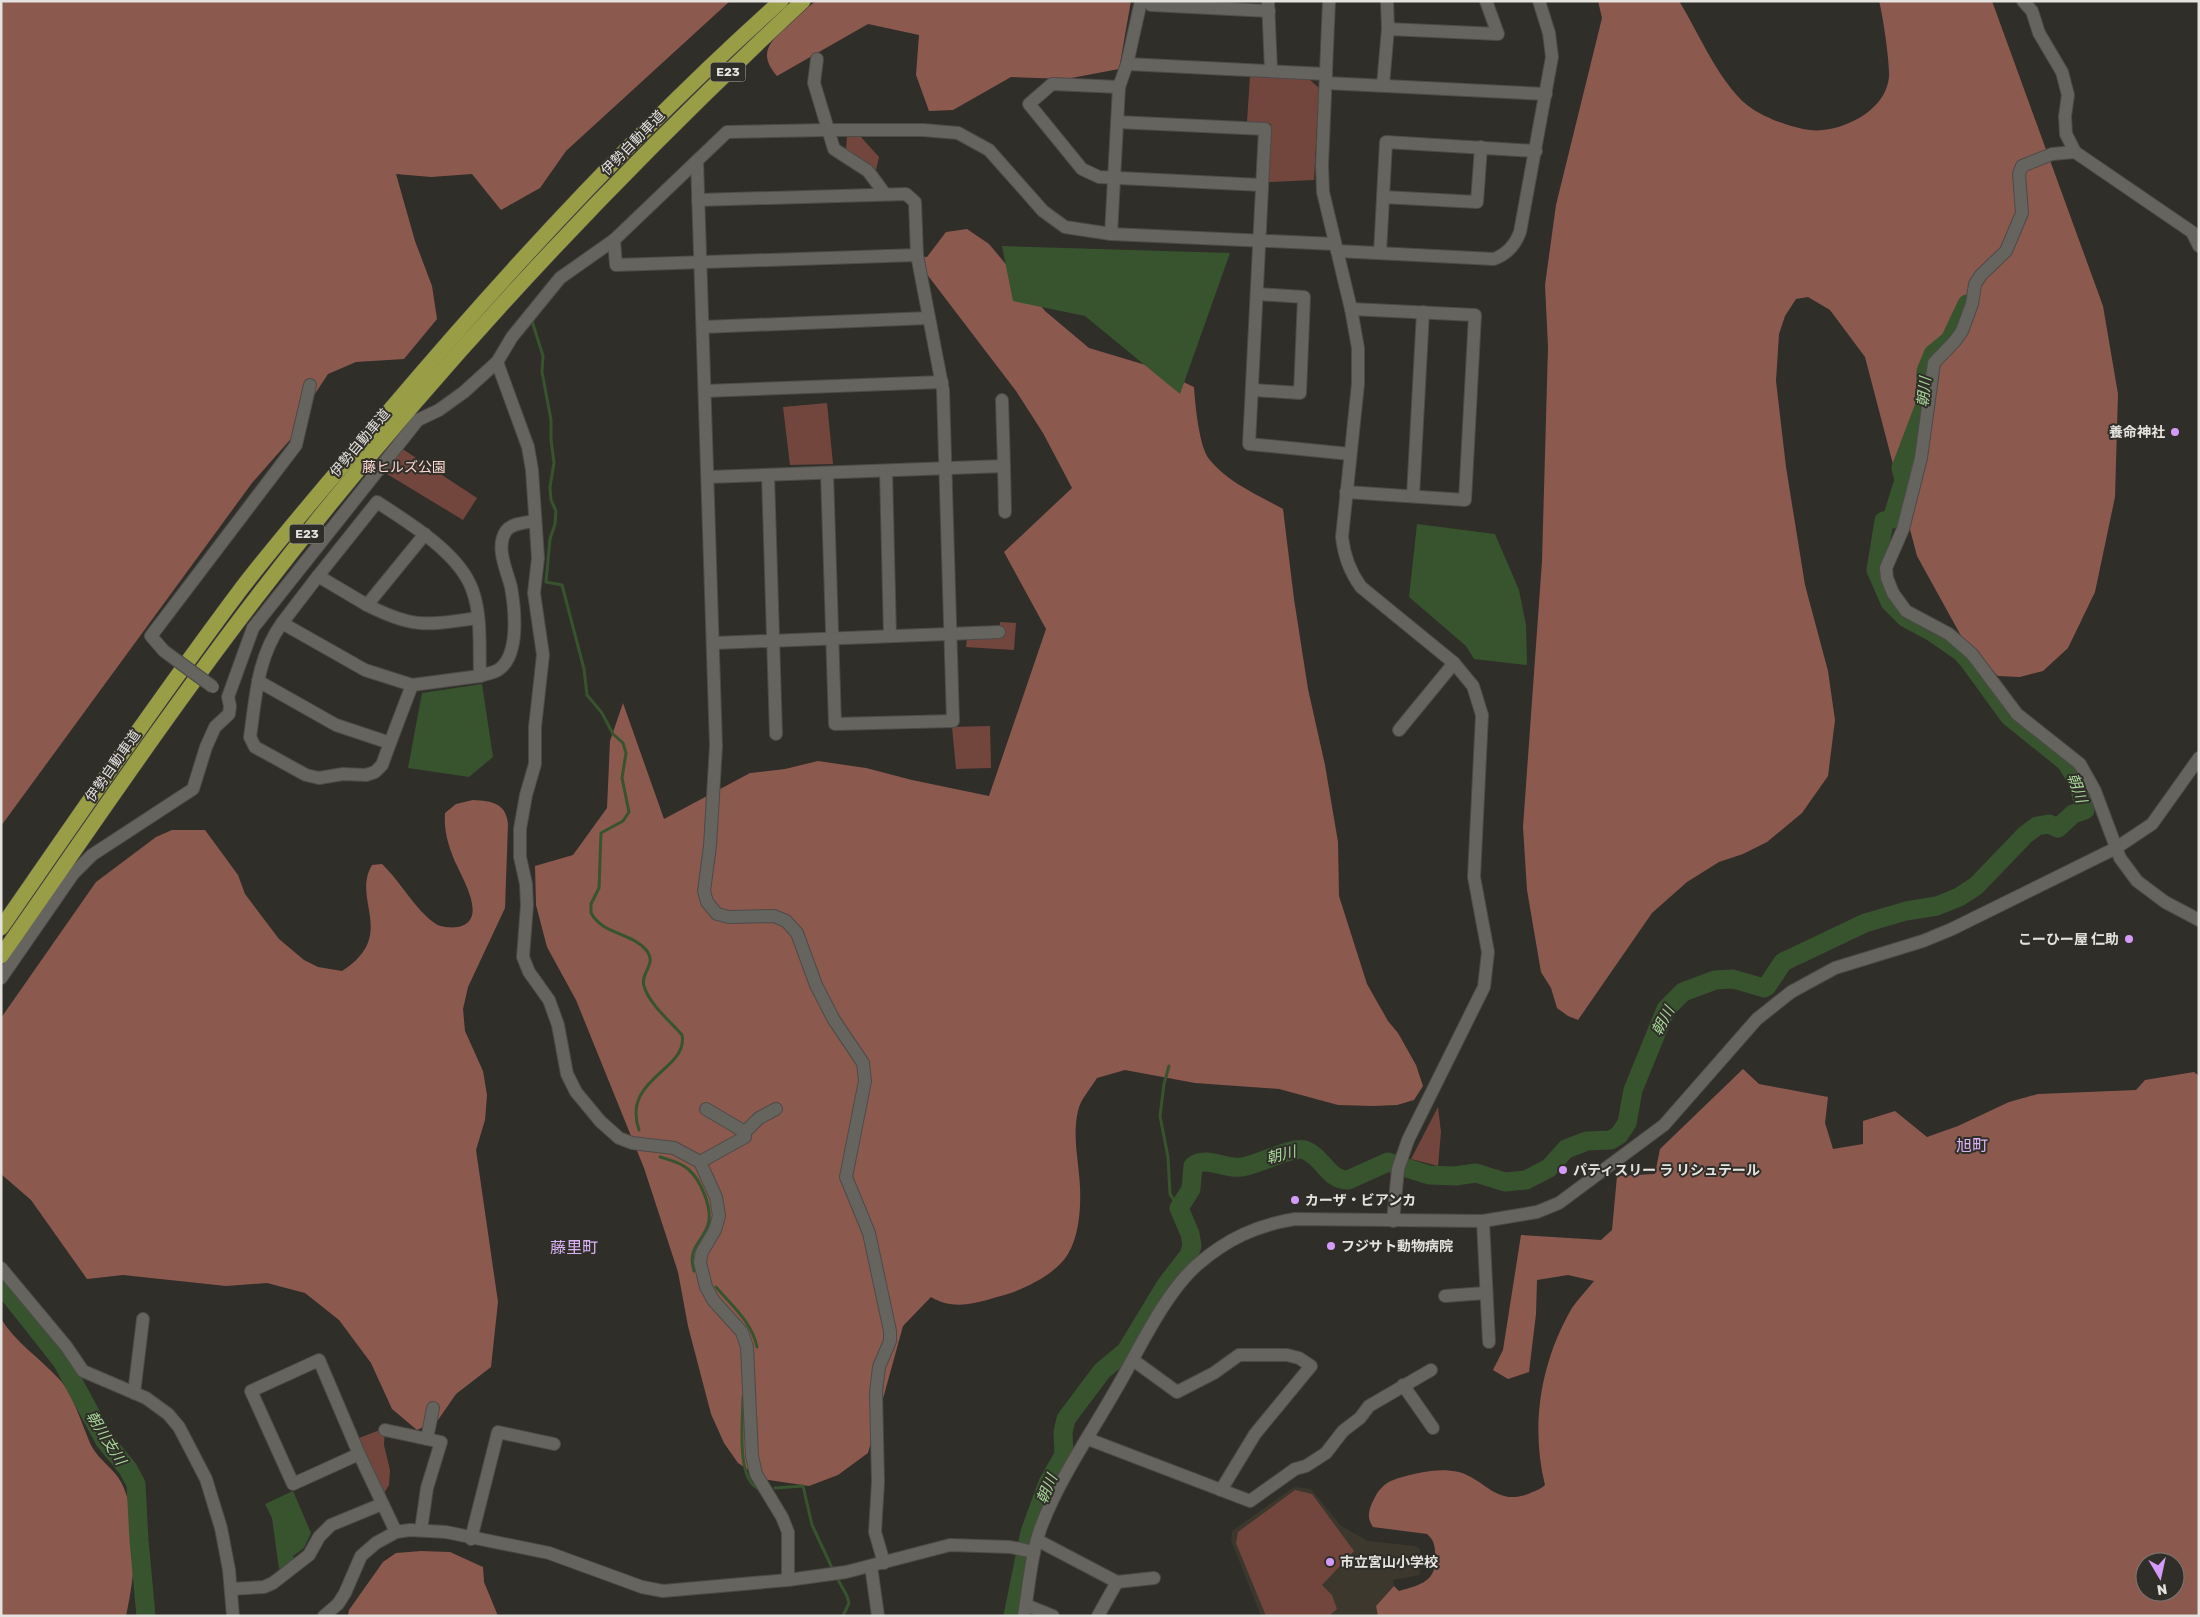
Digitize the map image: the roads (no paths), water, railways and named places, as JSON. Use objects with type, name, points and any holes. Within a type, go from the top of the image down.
[{"type":"highway","name":"伊勢自動車道","points":[[1,928],[166,690],[322,489],[513,269],[648,139],[781,1]]},
{"type":"highway","name":"伊勢自動車道","points":[[1,956],[180,699],[258,596],[441,372],[648,139],[804,1]]},
{"type":"street","points":[[1329,1],[1322,165],[1323,192],[1351,308],[1359,365],[1342,537],[1348,563],[1355,579],[1369,594],[1454,663],[1473,686],[1482,715],[1474,885],[1486,936],[1488,964],[1484,987],[1408,1140],[1398,1169],[1393,1221]]},
{"type":"street","points":[[1383,85],[1388,29],[1388,1]]},
{"type":"street","points":[[1388,29],[1498,34],[1486,1]]},
{"type":"street","points":[[1,978],[68,881],[92,855],[193,789],[206,746],[215,727],[229,714],[228,697],[252,628],[418,420],[439,410],[464,392],[497,362],[512,337],[560,278],[614,240],[727,132],[827,130],[943,131],[970,138],[989,150],[1043,211],[1056,222],[1077,231],[1259,241],[1336,247],[1380,253],[1494,259],[1503,256],[1516,242],[1520,232],[1546,94],[1552,45],[1539,1]]},
{"type":"street","points":[[2023,1],[2032,11],[2039,32],[2062,72],[2068,95],[2065,116],[2066,134],[2075,152],[2192,232],[2199,246]]},
{"type":"street","points":[[1111,234],[1119,87],[1146,3],[1269,6],[1271,70]]},
{"type":"street","points":[[817,59],[814,84],[834,150],[868,171],[886,194]]},
{"type":"street","points":[[1127,64],[1271,70],[1383,85],[1546,94]]},
{"type":"street","points":[[1119,87],[1052,84],[1029,104],[1082,169],[1099,177],[1262,185]]},
{"type":"street","points":[[1117,122],[1265,130],[1249,444],[1350,454]]},
{"type":"street","points":[[1380,253],[1386,142],[1536,151]]},
{"type":"street","points":[[1383,197],[1476,202],[1481,147]]},
{"type":"street","points":[[2075,152],[2052,154],[2022,166],[2019,174],[2022,213],[2006,251],[1981,275],[1975,284],[1972,304],[1962,331],[1934,363],[1921,458],[1903,529],[1886,568],[1893,593],[1906,611],[1948,634],[1972,654],[2017,714],[2080,764],[2095,791],[2110,826],[2116,848],[2126,867],[2145,889],[2199,920]]},
{"type":"street","points":[[697,162],[716,746],[710,846],[704,890],[707,902],[717,914],[729,917],[774,916],[786,921],[797,934],[816,985],[834,1020],[863,1063],[865,1081],[846,1177],[869,1233],[890,1331],[890,1341],[879,1367],[876,1392],[878,1482],[875,1532],[884,1563]]},
{"type":"street","points":[[698,200],[906,194],[915,202],[917,255],[942,382],[953,721],[835,724],[827,473]]},
{"type":"street","points":[[614,240],[616,265],[917,255]]},
{"type":"street","points":[[1252,390],[1300,393],[1304,297],[1257,294]]},
{"type":"street","points":[[1346,492],[1465,500],[1475,315],[1351,308]]},
{"type":"street","points":[[1413,496],[1423,312]]},
{"type":"street","points":[[703,327],[929,318]]},
{"type":"street","points":[[497,362],[528,447],[532,470],[538,558],[534,593],[543,655],[535,728],[535,764],[526,795],[520,829],[520,857],[526,884],[527,905],[523,957],[529,972],[549,1000],[558,1025],[567,1074],[576,1092],[600,1121],[619,1138],[632,1143],[674,1148],[700,1162],[716,1196],[719,1216],[715,1230],[702,1252],[700,1262],[706,1287],[713,1300],[742,1332],[747,1347],[752,1456],[756,1474],[782,1517],[788,1532],[788,1580]]},
{"type":"street","points":[[705,391],[942,382]]},
{"type":"street","points":[[228,697],[164,651],[151,636],[296,445],[310,385]]},
{"type":"street","points":[[1002,400],[1005,512]]},
{"type":"street","points":[[708,477],[1004,466]]},
{"type":"street","points":[[886,471],[890,636]]},
{"type":"street","points":[[768,475],[776,734]]},
{"type":"street","points":[[412,685],[382,765],[375,772],[366,775],[343,774],[319,778],[306,775],[255,746],[250,737],[262,659],[269,640],[303,594],[378,502],[425,534],[461,570],[472,587],[477,618],[480,676]]},
{"type":"street","points":[[282,623],[365,670],[412,685],[480,676],[498,671],[508,661],[513,649],[514,611],[502,546],[505,532],[513,525],[534,521]]},
{"type":"street","points":[[367,605],[425,534]]},
{"type":"street","points":[[318,576],[367,605],[406,622],[422,625],[477,618]]},
{"type":"street","points":[[288,582],[303,594]]},
{"type":"street","points":[[714,643],[998,632]]},
{"type":"street","points":[[1399,730],[1454,663]]},
{"type":"street","points":[[258,681],[336,725],[390,743]]},
{"type":"street","points":[[1053,1616],[1025,1610],[1034,1548],[1055,1494],[1182,1281],[1196,1266],[1240,1235],[1266,1224],[1295,1219],[1483,1221],[1537,1212],[1559,1204],[1664,1125],[1757,1019],[1774,1004],[1807,982],[1835,968],[1923,941],[1952,929],[2116,848],[2152,824],[2199,758]]},
{"type":"street","points":[[700,1162],[745,1137],[745,1132],[759,1118],[776,1109]]},
{"type":"street","points":[[706,1110],[745,1132]]},
{"type":"street","points":[[1483,1221],[1488,1342]]},
{"type":"street","points":[[1,1268],[62,1340],[83,1371],[118,1388],[134,1393],[168,1414],[179,1427],[206,1479],[221,1528],[231,1589],[233,1616]]},
{"type":"street","points":[[1445,1296],[1486,1293]]},
{"type":"street","points":[[134,1393],[143,1319]]},
{"type":"street","points":[[1134,1360],[1177,1392],[1214,1373],[1239,1355],[1287,1355],[1299,1358],[1311,1366],[1255,1434],[1221,1490]]},
{"type":"street","points":[[359,1454],[293,1484],[251,1391],[319,1360],[359,1454],[396,1532]]},
{"type":"street","points":[[1088,1439],[1250,1501],[1295,1469],[1306,1466],[1326,1453],[1343,1431],[1360,1418],[1369,1406],[1403,1384],[1431,1370]]},
{"type":"street","points":[[1403,1384],[1433,1428]]},
{"type":"street","points":[[427,1439],[434,1408]]},
{"type":"street","points":[[385,1430],[441,1442],[427,1488],[421,1530]]},
{"type":"street","points":[[471,1539],[498,1432],[554,1444]]},
{"type":"street","points":[[231,1589],[264,1587],[273,1583],[309,1555],[319,1536],[331,1525],[382,1504]]},
{"type":"street","points":[[324,1616],[338,1604],[362,1556],[376,1543],[396,1532],[421,1530],[549,1552],[653,1590],[788,1580],[871,1566],[950,1545],[1034,1548],[1117,1582],[1154,1578]]},
{"type":"street","points":[[871,1566],[878,1616]]},
{"type":"street","points":[[1098,1616],[1117,1582]]},
{"type":"waterway","name":"朝川","points":[[1013,1616],[1030,1532],[1048,1483],[1064,1455],[1063,1432],[1066,1419],[1102,1371],[1126,1351],[1166,1285],[1189,1255],[1192,1246],[1190,1234],[1179,1208],[1191,1189],[1193,1166],[1198,1163],[1210,1162],[1230,1167],[1242,1167],[1284,1153],[1305,1150],[1317,1158],[1336,1177],[1348,1180],[1388,1162],[1429,1175],[1455,1176],[1476,1173],[1505,1182],[1526,1180],[1549,1168],[1566,1149],[1587,1141],[1611,1140],[1619,1135],[1627,1123],[1633,1090],[1666,1009],[1683,992],[1715,980],[1733,979],[1764,988],[1783,962],[1865,923],[1906,911],[1937,906],[1959,897],[1976,886],[2025,835],[2037,826],[2049,824],[2058,828],[2073,814],[2085,810],[2078,782],[2066,762],[2009,716],[1961,652],[1932,632],[1906,618],[1890,602],[1876,570],[1884,521],[1892,519],[1904,480],[1901,468],[1925,405],[1926,371],[1933,354],[1950,340],[1967,304]]},
{"type":"waterway","points":[[532,321],[543,356],[542,372],[551,420],[554,463],[550,487],[551,500],[556,511],[555,524],[550,539],[546,582],[562,585],[584,669],[587,695],[602,713],[613,734],[623,743],[626,753],[622,778],[629,812],[623,821],[601,833],[599,888],[591,904],[591,913],[603,926],[634,940],[647,951],[650,960],[643,981],[644,986],[655,1006],[682,1035],[681,1047],[676,1057],[647,1086],[639,1098],[636,1112],[639,1130]]},
{"type":"waterway","points":[[1169,1066],[1164,1084],[1160,1116],[1168,1157],[1170,1194],[1179,1208]]},
{"type":"waterway","points":[[660,1157],[678,1163],[688,1169],[697,1180],[705,1195],[709,1211],[708,1225],[692,1257],[694,1271]]},
{"type":"waterway","name":"朝川支川","points":[[1,1284],[62,1361],[105,1441],[128,1469],[136,1484],[146,1616]]},
{"type":"waterway","points":[[716,1287],[746,1322],[757,1347]]},
{"type":"waterway","points":[[743,1397],[743,1460],[750,1482],[757,1488]]},
{"type":"waterway","points":[[775,1488],[803,1486],[812,1525],[833,1570]]},
{"type":"waterway","points":[[836,1576],[849,1603],[843,1616]]},
{"type":"place","name":"養命神社","points":[[2175,432]]},
{"type":"place","name":"こーひー屋 仁助","points":[[2129,939]]},
{"type":"place","name":"パティスリー ラ リシュテール","points":[[1563,1170]]},
{"type":"place","name":"カーザ・ビアンカ","points":[[1295,1200]]},
{"type":"place","name":"フジサト動物病院","points":[[1331,1246]]},
{"type":"place","name":"市立宮山小学校","points":[[1330,1562]]},
{"type":"district","name":"旭町","points":[[1972,1145]]},
{"type":"district","name":"藤里町","points":[[574,1247]]},
{"type":"park label","name":"藤ヒルズ公園","points":[[404,467]]}]
